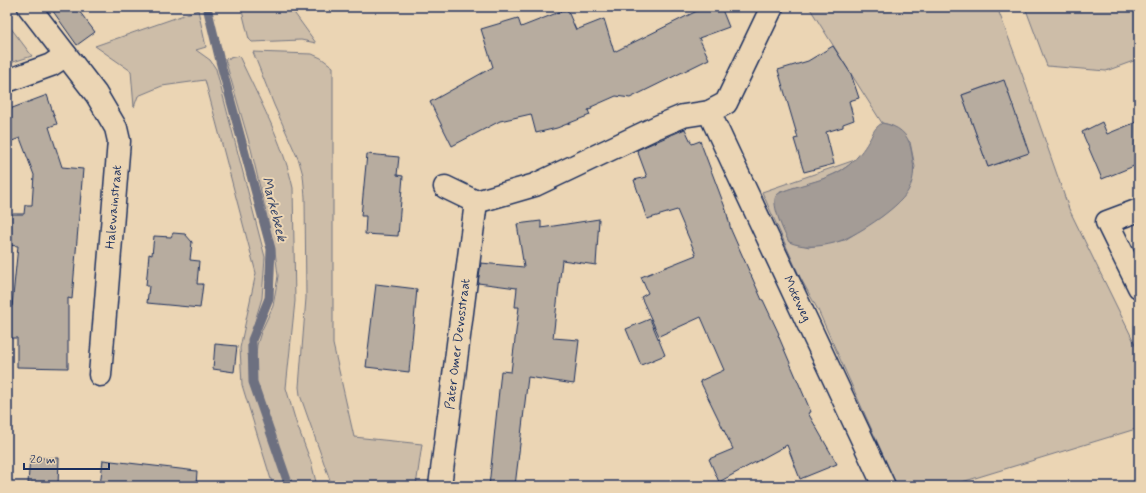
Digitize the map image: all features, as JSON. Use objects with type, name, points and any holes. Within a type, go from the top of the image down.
[{"type":"street","name":"Halewainstraat","points":[[29,7],[96,94],[116,128],[119,141],[100,375]]},
{"type":"street","points":[[445,187],[476,202],[514,192],[535,185],[683,116],[709,112],[726,103],[772,7]]},
{"type":"street","points":[[7,81],[51,65],[66,55]]},
{"type":"street","name":"Moteweg","points":[[709,112],[884,486]]},
{"type":"street","name":"Pater Omer Devosstraat","points":[[440,486],[476,202]]},
{"type":"street","points":[[1139,210],[1107,222],[1139,287]]},
{"type":"shaded area","points":[[241,7],[290,7],[316,43],[301,40],[252,42],[249,39]]},
{"type":"shaded area","points":[[809,7],[997,7],[1069,209],[1139,352],[1139,428],[949,486],[897,486],[818,310],[800,277],[762,192],[855,160],[847,167],[829,176],[780,192],[789,241],[809,247],[845,240],[881,217],[893,207],[907,191],[915,167],[910,142],[890,125],[882,123]],"holes":[[[995,83],[1020,156],[988,167],[962,95]]]},
{"type":"shaded area","points":[[1025,7],[1139,7],[1139,59],[1106,71],[1047,66]]},
{"type":"shaded area","points":[[198,10],[206,47],[196,50],[210,60],[216,69],[265,257],[262,298],[248,344],[248,355],[256,355],[261,332],[273,306],[278,276],[275,251],[251,149],[225,59],[239,56],[277,137],[289,171],[293,188],[295,301],[286,388],[296,422],[311,462],[317,486],[273,486],[242,385],[240,348],[256,273],[205,80],[162,86],[138,96],[134,107],[131,71],[95,46]]},
{"type":"shaded area","points":[[7,23],[32,56],[7,64]]},
{"type":"shaded area","points":[[253,52],[312,54],[321,58],[333,67],[333,344],[354,437],[422,444],[416,486],[332,486],[300,395],[299,387],[306,298],[305,197],[303,175],[299,161],[274,105]]},
{"type":"shaded area","points":[[882,123],[897,128],[905,135],[910,143],[914,170],[911,186],[903,198],[874,222],[842,240],[817,246],[800,245],[789,242],[781,226],[775,206],[776,196],[784,191],[837,173],[846,167],[860,153],[875,130]]},
{"type":"building","points":[[50,7],[76,7],[95,32],[77,45]]},
{"type":"building","points":[[705,7],[721,7],[729,27],[699,38],[709,59],[630,98],[616,96],[591,107],[592,109],[588,110],[590,115],[557,128],[536,133],[531,114],[500,121],[452,146],[430,102],[493,67],[481,29],[518,18],[521,27],[567,9],[576,30],[604,19],[614,52]]},
{"type":"building","points":[[833,46],[851,74],[859,98],[849,101],[854,120],[843,124],[843,127],[826,132],[834,164],[804,172],[794,139],[798,138],[778,70],[808,61]]},
{"type":"building","points":[[1004,80],[1029,153],[988,167],[962,95]]},
{"type":"building","points":[[47,95],[57,124],[49,127],[62,167],[83,169],[72,299],[68,298],[68,368],[17,367],[17,338],[7,338],[7,306],[12,306],[18,246],[7,245],[8,214],[24,214],[25,205],[32,205],[34,175],[20,138],[7,143],[7,110]]},
{"type":"building","points":[[1139,121],[1139,164],[1102,179],[1082,132],[1102,122],[1107,134]]},
{"type":"building","points":[[685,129],[692,144],[700,141],[726,210],[731,230],[779,334],[778,335],[811,412],[808,413],[837,464],[800,479],[787,445],[719,482],[709,459],[733,449],[700,381],[724,370],[701,317],[659,336],[641,297],[648,293],[641,277],[696,255],[677,210],[647,219],[634,180],[647,177],[637,150]]},
{"type":"building","points":[[367,154],[399,157],[397,175],[403,176],[398,236],[365,234],[366,216],[361,216]]},
{"type":"building","points":[[599,219],[596,265],[562,260],[553,338],[579,340],[574,384],[528,377],[515,486],[489,486],[501,371],[511,372],[519,307],[515,307],[517,288],[478,283],[481,263],[524,267],[517,224],[541,221],[541,228]]},
{"type":"building","points":[[173,233],[185,234],[192,242],[190,260],[199,261],[197,284],[203,284],[200,308],[147,303],[149,286],[146,286],[149,254],[152,255],[154,236],[171,237]]},
{"type":"building","points":[[376,284],[417,289],[409,372],[366,367]]},
{"type":"building","points":[[650,319],[665,355],[641,365],[626,329]]},
{"type":"building","points":[[215,344],[237,346],[234,372],[213,369]]},
{"type":"building","points":[[30,458],[59,458],[58,486],[32,486],[33,483],[28,483]]},
{"type":"building","points":[[103,460],[197,471],[196,486],[100,486]]},
{"type":"waterway","name":"Markebeek","points":[[207,7],[220,61],[271,249],[269,298],[252,340],[253,382],[289,486]]}]
